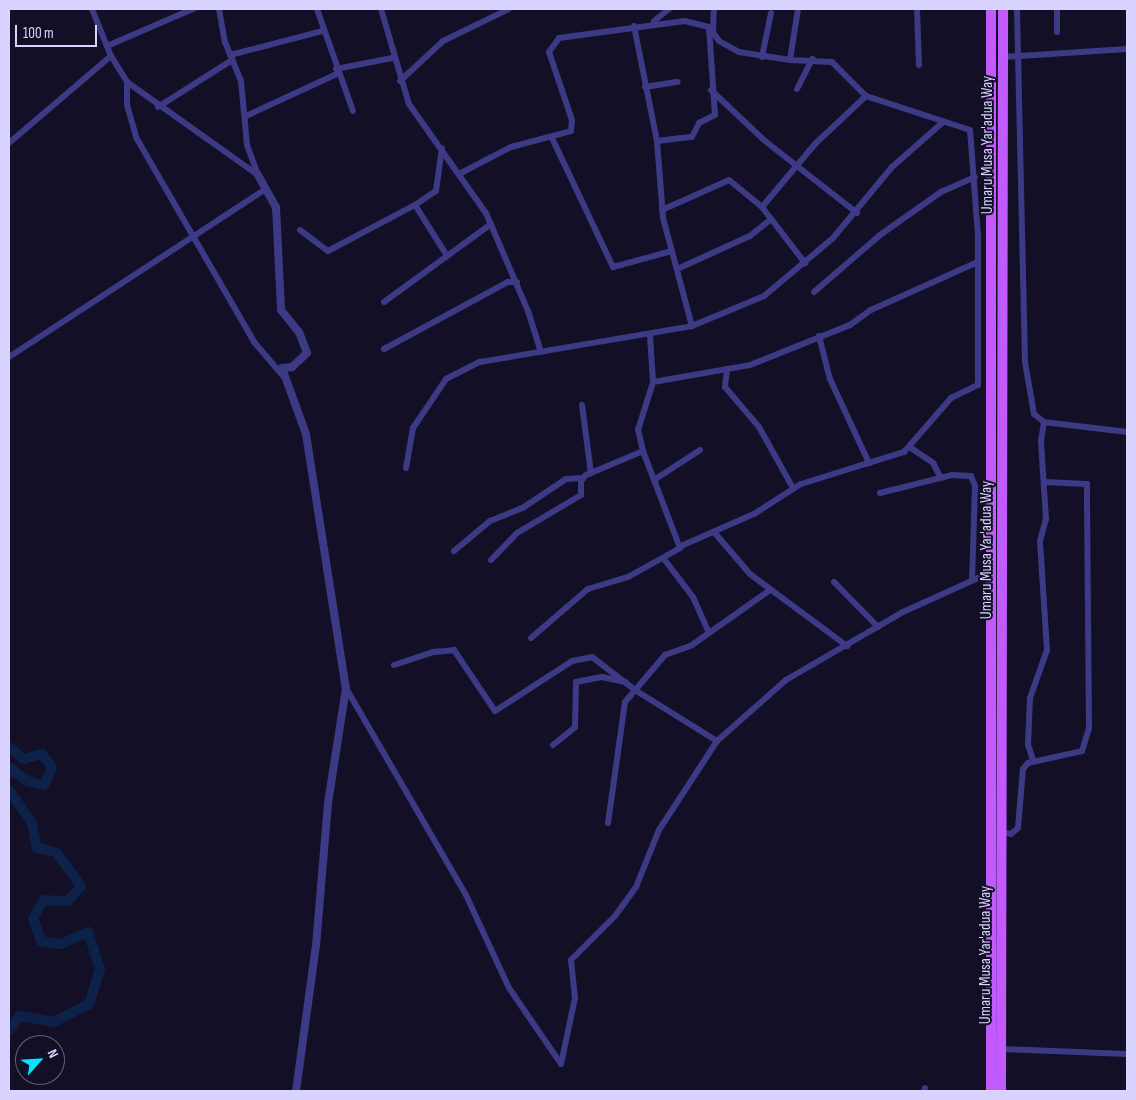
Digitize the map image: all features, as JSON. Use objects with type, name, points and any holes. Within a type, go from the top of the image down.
[{"type":"main road","name":"Umaru Musa Yar'adua Way","points":[[991,9],[992,1091]]},
{"type":"main road","name":"Umaru Musa Yar'adua Way","points":[[1001,1091],[1003,9]]},
{"type":"street","points":[[92,9],[111,56],[127,82],[158,107],[258,175]]},
{"type":"street","points":[[107,46],[193,9]]},
{"type":"street","points":[[219,9],[246,116],[247,145],[258,175],[276,207],[281,238],[281,310],[299,332],[307,352],[292,367],[282,368],[306,434],[346,688],[328,803],[316,945],[296,1091]]},
{"type":"street","points":[[317,9],[337,71],[353,111]]},
{"type":"street","points":[[383,9],[392,58],[409,104],[461,173],[491,224],[516,282],[541,352]]},
{"type":"street","points":[[400,81],[442,41],[509,9]]},
{"type":"street","points":[[651,23],[669,9]]},
{"type":"street","points":[[713,35],[714,9]]},
{"type":"street","points":[[790,60],[798,9]]},
{"type":"street","points":[[917,9],[919,65]]},
{"type":"street","points":[[1017,9],[1024,362],[1034,414],[1044,422],[1127,432]]},
{"type":"street","points":[[1057,9],[1057,32]]},
{"type":"street","points":[[762,57],[771,13]]},
{"type":"street","points":[[461,173],[511,147],[552,138],[574,126],[550,59],[553,42],[569,34],[651,23],[685,21],[708,27],[713,35],[739,52],[762,57],[790,60],[812,59],[832,62],[866,96],[942,123],[970,130],[975,177],[978,262],[978,386],[950,398],[911,448],[794,488],[754,514],[681,546],[664,559],[588,589],[530,638]]},
{"type":"street","points":[[634,26],[657,141],[662,210],[692,326]]},
{"type":"street","points":[[657,141],[689,138],[699,123],[714,117],[708,27]]},
{"type":"street","points":[[158,107],[231,58],[323,31]]},
{"type":"street","points":[[1003,57],[1127,49]]},
{"type":"street","points":[[9,143],[111,56]]},
{"type":"street","points":[[246,116],[337,71],[392,58]]},
{"type":"street","points":[[797,89],[812,59]]},
{"type":"street","points":[[127,82],[127,105],[137,139],[254,342],[284,377]]},
{"type":"street","points":[[645,87],[678,82]]},
{"type":"street","points":[[711,90],[796,165],[857,213]]},
{"type":"street","points":[[762,207],[796,165],[866,96]]},
{"type":"street","points":[[406,468],[413,428],[441,383],[480,362],[650,336],[692,326],[764,296],[805,264],[857,213],[892,167],[942,123]]},
{"type":"street","points":[[552,138],[613,267],[672,251]]},
{"type":"street","points":[[300,230],[328,251],[416,205],[436,191],[442,148]]},
{"type":"street","points":[[814,292],[880,235],[941,192],[975,177]]},
{"type":"street","points":[[662,210],[729,180],[762,207],[805,264]]},
{"type":"street","points":[[9,357],[267,188]]},
{"type":"street","points":[[416,205],[446,254]]},
{"type":"street","points":[[677,269],[750,236],[772,219]]},
{"type":"street","points":[[384,302],[446,254],[491,224]]},
{"type":"street","points":[[653,382],[689,372],[727,370],[819,336],[978,262]]},
{"type":"street","points":[[384,349],[508,282],[516,282]]},
{"type":"street","points":[[650,336],[653,382],[639,421],[643,451],[681,546]]},
{"type":"street","points":[[819,336],[830,379],[868,463]]},
{"type":"street","points":[[727,370],[725,386],[759,427],[794,488]]},
{"type":"street","points":[[582,405],[591,473]]},
{"type":"street","points":[[1034,760],[1028,745],[1030,698],[1047,650],[1040,541],[1046,519],[1044,422]]},
{"type":"street","points":[[911,448],[933,463],[941,478]]},
{"type":"street","points":[[654,480],[700,450]]},
{"type":"street","points":[[454,551],[490,521],[524,507],[566,479],[583,478],[643,451]]},
{"type":"street","points":[[880,493],[941,478],[967,474],[973,479],[972,579]]},
{"type":"street","points":[[491,560],[517,534],[581,495],[583,478]]},
{"type":"street","points":[[1001,832],[1011,834],[1018,828],[1023,769],[1034,760],[1082,751],[1089,728],[1087,484],[1044,482]]},
{"type":"street","points":[[714,532],[735,559],[770,590],[846,646]]},
{"type":"street","points":[[664,559],[693,597],[709,633]]},
{"type":"street","points":[[346,688],[466,895],[509,988],[561,1064],[575,998],[571,960],[615,916],[636,887],[659,830],[717,741],[786,680],[878,627],[972,579],[991,572]]},
{"type":"street","points":[[834,582],[878,627]]},
{"type":"street","points":[[608,823],[620,718],[635,690],[665,655],[681,651],[770,590]]},
{"type":"street","points":[[394,665],[433,652],[454,650],[495,711],[578,658],[598,660],[635,690],[717,741]]},
{"type":"street","points":[[553,745],[575,727],[576,682],[602,677],[626,682]]},
{"type":"street","points":[[1001,1049],[1127,1054]]},
{"type":"waterway","points":[[9,747],[24,759],[42,754],[52,768],[44,785],[27,781],[11,768],[9,774]]},
{"type":"waterway","points":[[9,790],[32,823],[37,848],[56,852],[81,886],[68,901],[44,900],[33,918],[41,941],[61,944],[88,932],[100,969],[89,1004],[54,1022],[20,1016],[9,1030]]}]
